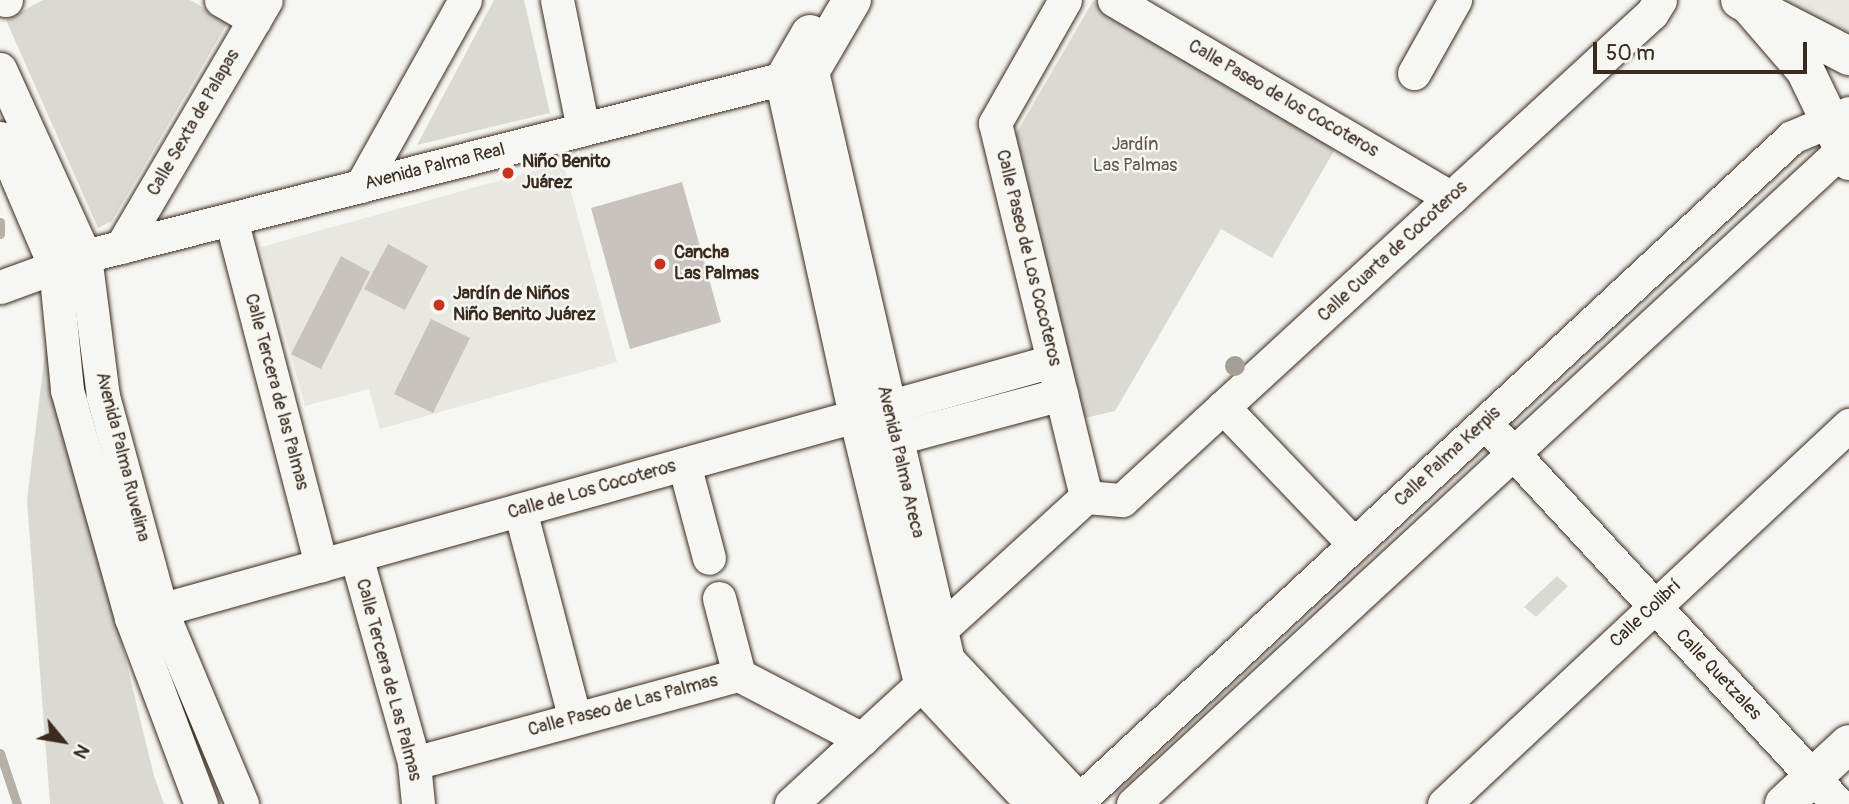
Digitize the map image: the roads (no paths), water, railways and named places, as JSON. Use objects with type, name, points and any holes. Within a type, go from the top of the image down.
[{"type":"street","points":[[221,0],[260,10]]},
{"type":"street","points":[[361,186],[465,0]]},
{"type":"street","points":[[558,0],[583,130]]},
{"type":"street","points":[[797,75],[829,0]]},
{"type":"street","points":[[797,75],[852,0]]},
{"type":"street","name":"Calle Paseo de Los Cocoteros","points":[[1065,0],[995,122],[1086,497]]},
{"type":"street","name":"Calle Paseo de los Cocoteros","points":[[1114,0],[1451,198]]},
{"type":"street","points":[[1414,73],[1455,0]]},
{"type":"street","points":[[1745,3],[1849,56]]},
{"type":"street","points":[[1133,804],[1513,453],[1842,136],[1805,71],[1745,3]]},
{"type":"street","name":"Calle Cuarta de Cocoteros","points":[[1086,497],[1122,500],[1552,105],[1647,4]]},
{"type":"street","name":"Calle Sexta de Palapas","points":[[121,247],[260,10]]},
{"type":"street","name":"Avenida Palma Ruvelina","points":[[0,69],[70,261],[103,396],[146,614],[201,804]]},
{"type":"street","name":"Avenida Palma Real","points":[[10,283],[70,261],[121,247],[797,75]]},
{"type":"street","name":"Avenida Palma Areca","points":[[797,75],[876,427],[936,659],[1036,804]]},
{"type":"street","name":"Calle Palma Kerpis","points":[[1077,803],[1791,137],[1842,136]]},
{"type":"street","name":"Avenida Palma Ruvelina","points":[[0,138],[70,261]]},
{"type":"street","name":"Calle Tercera de las Palmas","points":[[231,219],[321,565]]},
{"type":"street","name":"Calle de Los Cocoteros","points":[[146,614],[684,464],[876,427],[1053,361]]},
{"type":"street","points":[[876,427],[1061,394]]},
{"type":"street","points":[[1223,407],[1354,544]]},
{"type":"street","name":"Calle Quetzales","points":[[1485,423],[1825,791]]},
{"type":"street","name":"Calle Colibrí","points":[[1444,804],[1849,425]]},
{"type":"street","name":"Avenida Palma Areca","points":[[876,427],[936,659],[1077,803]]},
{"type":"street","points":[[684,464],[709,558]]},
{"type":"street","points":[[791,804],[862,739],[1086,497]]},
{"type":"street","points":[[520,510],[575,719]]},
{"type":"street","name":"Calle Tercera de Las Palmas","points":[[356,556],[414,763],[418,804]]},
{"type":"street","points":[[719,598],[739,675]]},
{"type":"street","name":"Avenida Palma Ruvelina","points":[[146,614],[242,804]]},
{"type":"street","name":"Calle Paseo de Las Palmas","points":[[414,763],[739,675],[862,739]]},
{"type":"street","points":[[1784,804],[1825,791],[1849,744]]},
{"type":"waterway","points":[[0,222],[0,234]]},
{"type":"waterway","points":[[0,753],[17,804]]},
{"type":"place","name":"Niño Benito Juárez","points":[[508,173]]},
{"type":"place","name":"Cancha Las Palmas","points":[[660,264]]},
{"type":"place","name":"Jardín de Niños Niño Benito Juárez","points":[[439,305]]},
{"type":"park label","name":"Jardín Las Palmas","points":[[1135,156]]}]
